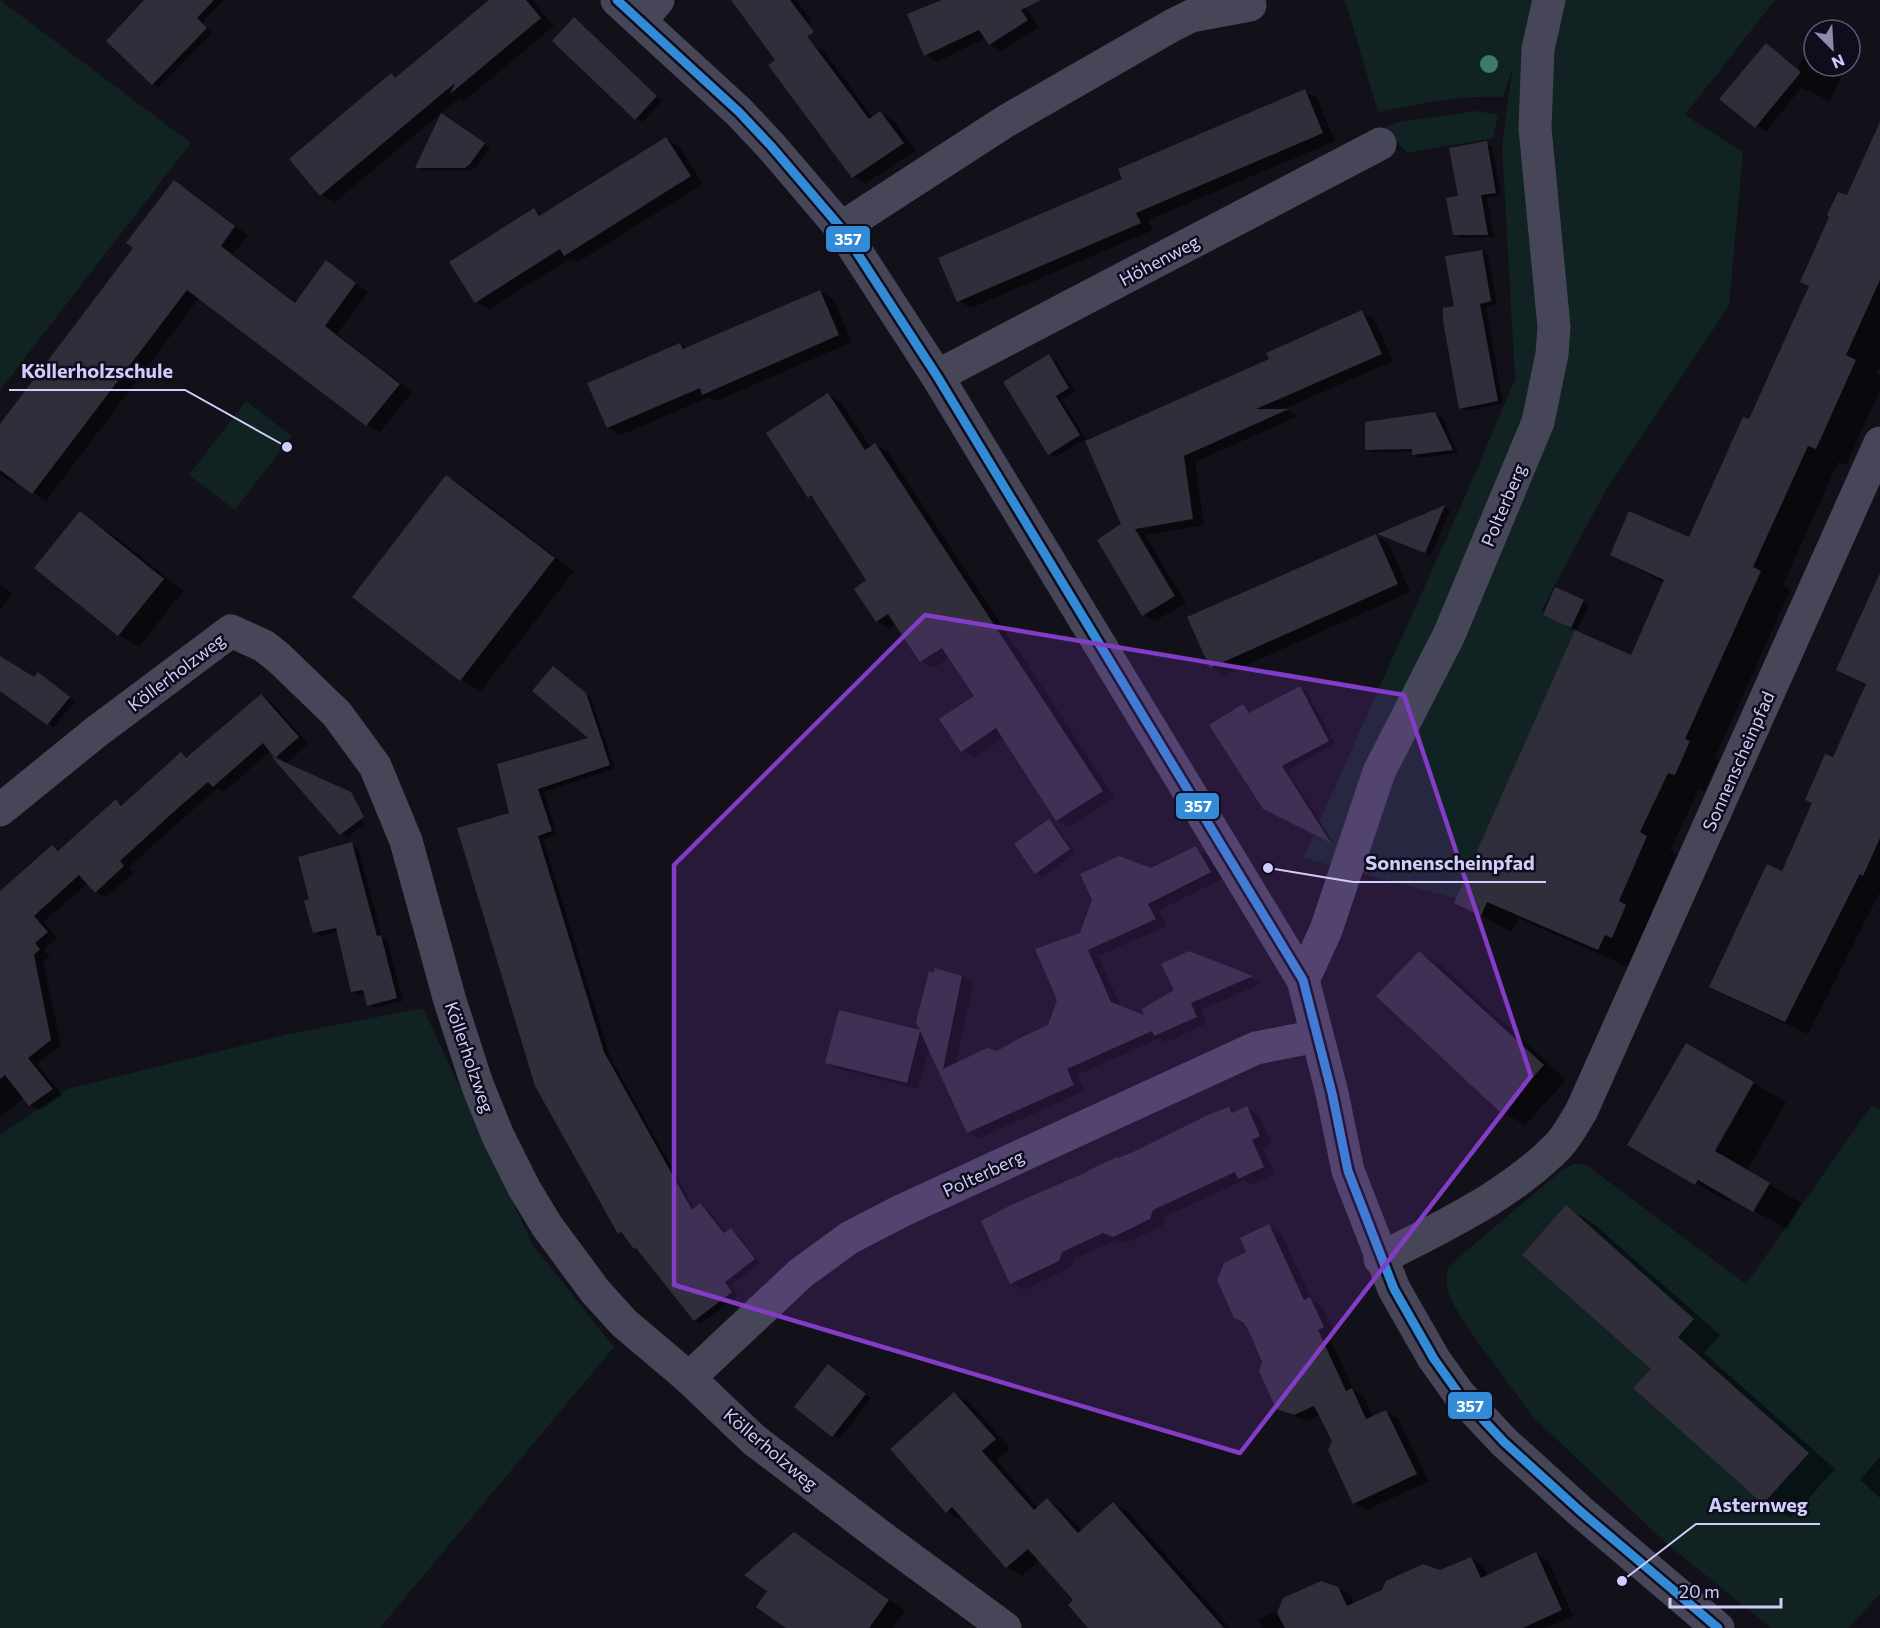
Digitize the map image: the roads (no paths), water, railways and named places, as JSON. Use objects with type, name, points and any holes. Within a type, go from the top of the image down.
[{"type":"street","name":"Polterberg","points":[[1303,980],[1326,930],[1379,772],[1449,635],[1538,422],[1552,354],[1554,327],[1535,128],[1538,49],[1549,0]]},
{"type":"street","points":[[840,228],[1006,122],[1173,25],[1191,16],[1250,5]]},
{"type":"street","points":[[639,7],[771,146],[840,228],[937,376],[1303,980],[1332,1093],[1348,1171],[1380,1258],[1401,1304],[1434,1359],[1459,1394],[1512,1450],[1580,1510],[1698,1623]]},
{"type":"street","name":"Höhenweg","points":[[937,376],[1380,144]]},
{"type":"street","name":"Sonnenscheinpfad","points":[[1380,1258],[1490,1200],[1535,1167],[1559,1145],[1581,1112],[1880,443]]},
{"type":"street","name":"Köllerholzweg","points":[[0,810],[96,732],[231,631],[264,646],[279,658],[337,714],[380,776],[406,841],[450,1001],[477,1084],[498,1136],[524,1188],[547,1226],[595,1291],[624,1323],[689,1377],[754,1440],[1005,1628]]},
{"type":"street","name":"Polterberg","points":[[689,1377],[801,1273],[849,1238],[901,1210],[1256,1048],[1317,1036]]},
{"type":"place","name":"Köllerholzschule","points":[[287,447]]},
{"type":"place","name":"Sonnenscheinpfad","points":[[1268,868]]},
{"type":"place","name":"Asternweg","points":[[1622,1581]]}]
